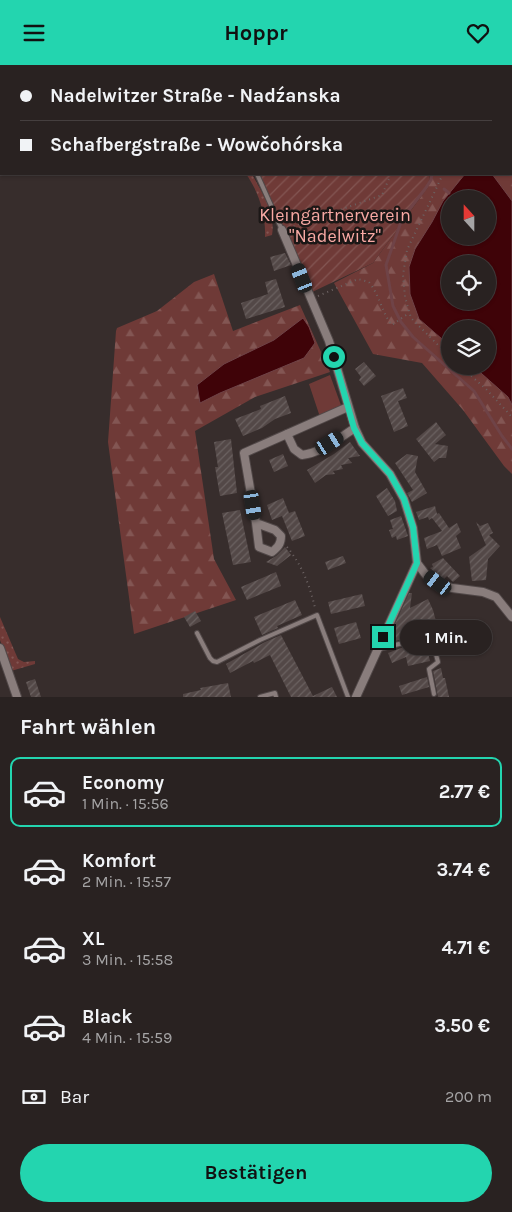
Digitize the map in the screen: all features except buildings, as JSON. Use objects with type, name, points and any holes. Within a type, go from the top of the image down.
[{"type":"street","points":[[282,230],[329,341],[354,428],[362,443],[390,474],[404,499],[413,527],[417,563],[426,575],[438,583],[452,588],[483,592],[496,597],[512,617]]},
{"type":"street","points":[[256,523],[275,530],[281,536],[281,543],[272,552],[259,547],[244,453],[348,407]]},
{"type":"street","points":[[287,434],[294,449],[302,455],[310,455],[354,428]]},
{"type":"street","points":[[356,697],[417,563]]},
{"type":"street","points":[[0,648],[17,697]]},
{"type":"lane","points":[[257,175],[282,230]]},
{"type":"lane","points":[[197,633],[210,658],[217,662],[260,640],[317,615],[348,697]]},
{"type":"lane","points":[[377,649],[430,636],[438,662],[429,669],[434,694]]},
{"type":"lane","points":[[260,697],[275,693],[276,697]]},
{"type":"path","points":[[282,230],[382,195],[392,175]]},
{"type":"path","points":[[441,349],[411,318],[403,275],[408,251],[443,175]]},
{"type":"path","points":[[311,299],[358,279],[370,282],[378,293],[388,320],[392,325],[409,313]]},
{"type":"path","points":[[470,375],[512,417]]},
{"type":"path","points":[[281,543],[287,547],[295,558],[310,586],[317,615]]},
{"type":"green space","points":[[247,175],[253,175],[270,211],[273,227],[272,235],[265,237],[261,204],[255,188]]},
{"type":"green space","name":"Kleingärtnerverein \"Nadelwitz\"","points":[[257,175],[430,175],[428,187],[373,263],[308,294]]},
{"type":"green space","points":[[430,175],[512,175],[512,474],[463,410],[422,363],[373,354],[334,283],[373,263],[428,187]]},
{"type":"green space","points":[[214,274],[233,331],[300,305],[330,372],[255,397],[195,431],[214,559],[236,600],[134,634],[108,442],[116,331],[117,328],[157,311],[194,282]]},
{"type":"green space","points":[[330,375],[342,408],[320,417],[309,384]]},
{"type":"green space","points":[[0,617],[18,659],[24,662],[35,661],[35,664],[11,671],[0,640]]},
{"type":"shaded area","points":[[464,175],[493,175],[512,201],[512,405],[508,397],[483,375],[496,375],[496,320],[441,320],[441,338],[419,319],[410,294],[409,267],[415,249],[441,205],[441,245],[496,245],[496,190],[452,190]]},
{"type":"shaded area","points":[[303,318],[309,327],[315,343],[304,358],[200,403],[197,385],[224,364],[274,340]]},
{"type":"waterway","points":[[432,175],[425,189],[402,219],[386,265],[393,306],[401,322],[413,337],[474,391],[512,449]]},
{"type":"route","points":[[334,357],[354,428],[362,443],[390,474],[404,499],[413,527],[417,563],[383,637]]}]
